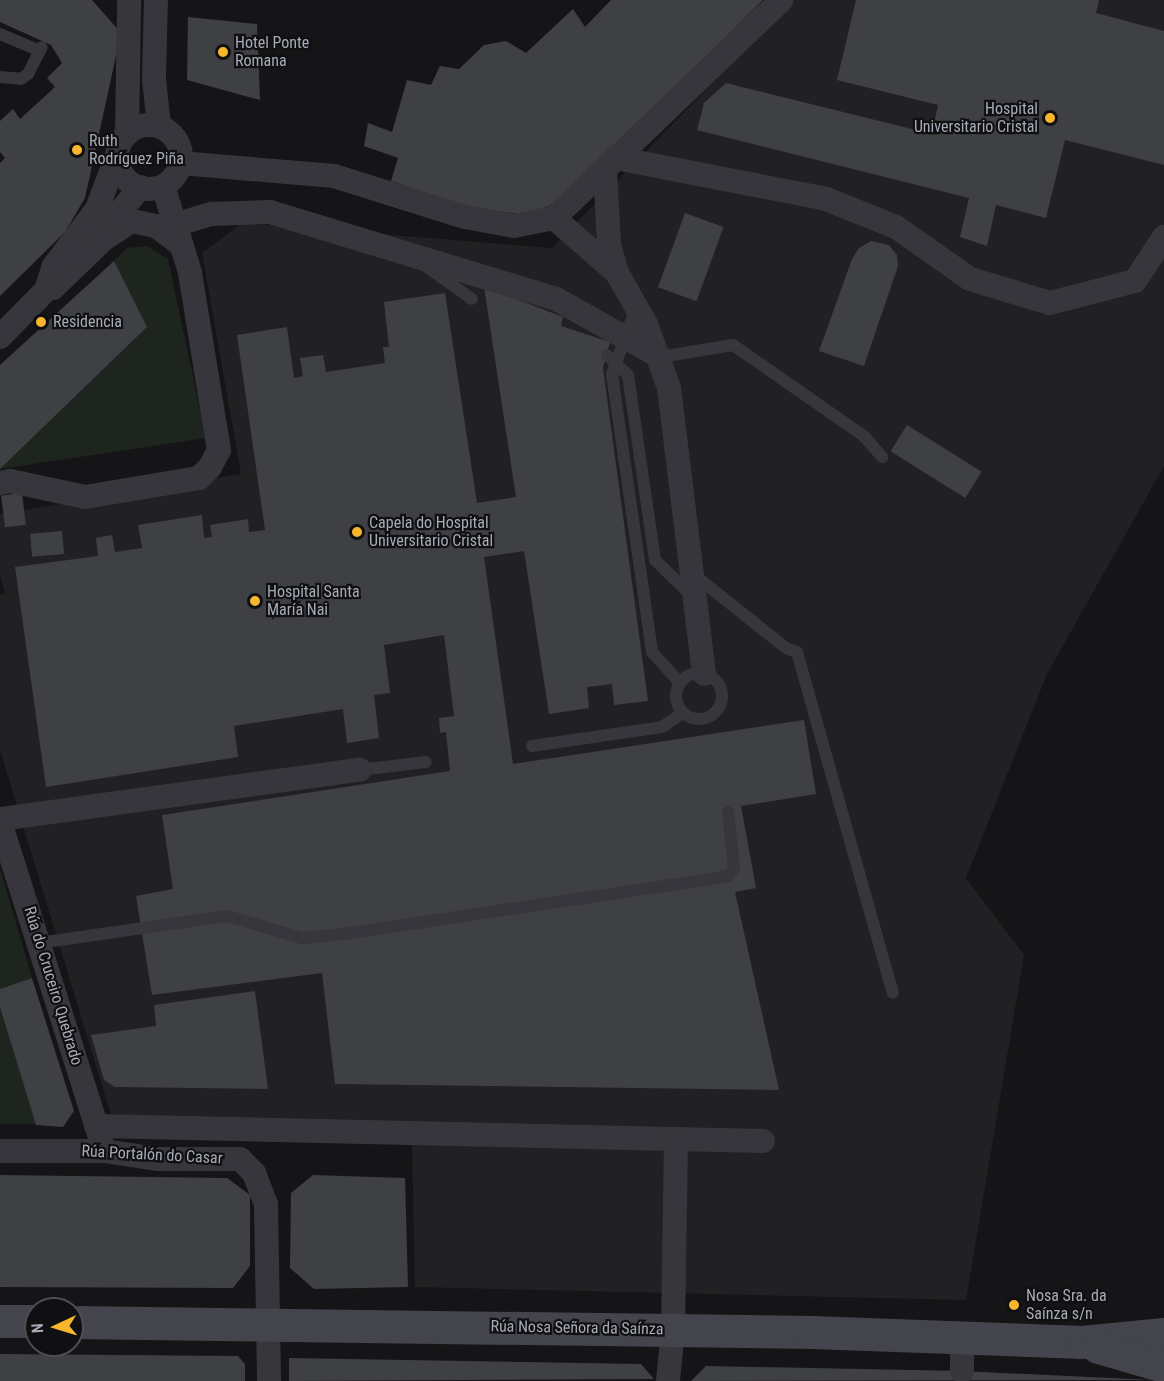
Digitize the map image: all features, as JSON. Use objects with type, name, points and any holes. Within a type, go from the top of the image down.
[{"type":"street","points":[[0,483],[10,481],[85,497],[199,478],[210,467],[219,450],[190,272],[178,235],[152,187],[122,173],[129,0]]},
{"type":"street","points":[[142,0],[159,126]]},
{"type":"street","points":[[154,79],[156,0]]},
{"type":"street","points":[[180,163],[334,176],[465,217],[514,226],[554,218],[781,0]]},
{"type":"street","points":[[159,126],[176,139],[180,163],[175,176],[152,187],[50,289],[54,266],[97,209],[122,144],[138,127],[159,126]]},
{"type":"street","points":[[610,164],[826,199],[896,227],[970,279],[1050,303],[1135,281],[1164,237]]},
{"type":"street","points":[[610,164],[609,244],[617,273],[660,357],[671,398],[704,674]]},
{"type":"street","points":[[178,235],[212,214],[270,212],[556,299],[624,334],[660,357]]},
{"type":"street","points":[[554,218],[617,273]]},
{"type":"street","points":[[0,337],[104,239],[132,221],[156,226],[178,235]]},
{"type":"street","points":[[0,821],[360,771]]},
{"type":"street","name":"Rúa do Cruceiro Quebrado","points":[[0,821],[104,1151]]},
{"type":"street","points":[[96,1126],[763,1141]]},
{"type":"street","points":[[668,1381],[673,1330],[676,1139]]},
{"type":"street","name":"Rúa Portalón do Casar","points":[[0,1151],[104,1151],[158,1159],[240,1159],[247,1166],[266,1205],[268,1381]]},
{"type":"street","points":[[0,1321],[24,1321]]},
{"type":"street","name":"Rúa Nosa Señora da Saínza","points":[[84,1322],[812,1332],[962,1356],[1082,1342]]},
{"type":"street","points":[[1082,1342],[1164,1334]]},
{"type":"street","points":[[1082,1342],[1164,1366]]},
{"type":"lane","points":[[0,34],[41,49],[21,79],[0,77]]},
{"type":"lane","points":[[408,255],[472,299]]},
{"type":"lane","points":[[636,308],[624,334],[612,374],[652,652],[680,682]]},
{"type":"lane","points":[[660,357],[733,345],[864,436],[882,457]]},
{"type":"lane","points":[[607,355],[628,375],[655,560],[696,600]]},
{"type":"lane","points":[[693,574],[786,648],[797,652],[893,993]]},
{"type":"lane","points":[[692,674],[704,674],[714,678],[722,691],[720,706],[713,714],[694,719],[683,713],[676,697],[680,682],[692,674]]},
{"type":"lane","points":[[532,746],[662,727],[683,713]]},
{"type":"lane","points":[[713,714],[716,729]]},
{"type":"lane","points":[[360,771],[426,762]]},
{"type":"lane","points":[[39,943],[227,916],[302,938],[343,934],[728,876],[734,868],[728,812]]},
{"type":"shaded area","points":[[793,0],[1164,0],[1164,466],[1047,674],[966,878],[1024,955],[966,1300],[415,1287],[412,1144],[115,1128],[0,750],[0,595],[5,593],[0,576],[0,514],[241,474],[202,253],[242,223],[552,248]]},
{"type":"shaded area","points":[[147,246],[168,259],[206,438],[0,469],[147,327],[114,261],[127,248]]},
{"type":"shaded area","points":[[0,868],[32,978],[0,989]]},
{"type":"shaded area","points":[[0,1007],[36,1124],[0,1124]]},
{"type":"building","points":[[0,0],[92,0],[121,33],[85,198],[65,232],[0,296],[0,163],[5,158],[0,152],[0,121],[13,109],[20,119],[55,87],[47,78],[62,63],[51,45],[0,22]]},
{"type":"building","points":[[611,0],[763,0],[562,201],[526,215],[467,207],[391,181],[398,158],[364,146],[368,123],[392,132],[407,80],[431,85],[440,66],[459,69],[484,45],[506,41],[526,53],[573,9],[585,27]]},
{"type":"building","name":"Hospital Universitario Cristal","points":[[856,0],[1099,0],[1096,13],[1164,31],[1164,165],[1065,140],[1046,218],[996,205],[987,246],[960,237],[969,198],[697,130],[704,103],[726,83],[932,134],[938,105],[837,80]]},
{"type":"building","name":"Hotel Ponte Romana","points":[[188,17],[257,24],[260,100],[187,80]]},
{"type":"building","points":[[685,213],[724,227],[697,301],[658,287]]},
{"type":"building","points":[[871,241],[889,245],[897,255],[898,266],[864,366],[819,351],[852,259],[859,248]]},
{"type":"building","points":[[114,261],[147,327],[0,469],[0,365]]},
{"type":"building","name":"Hospital Santa María Nai","points":[[484,287],[563,317],[561,326],[610,342],[603,368],[648,701],[614,705],[612,684],[587,687],[589,708],[549,714],[524,551],[484,557],[513,764],[804,720],[816,794],[741,806],[756,888],[735,892],[779,1090],[335,1084],[322,973],[152,995],[136,896],[173,889],[162,815],[450,771],[446,732],[440,733],[439,718],[454,716],[444,635],[384,645],[390,693],[374,695],[379,738],[347,743],[343,709],[234,726],[238,757],[46,787],[15,567],[98,556],[96,538],[112,535],[115,552],[142,548],[138,525],[202,515],[204,538],[212,537],[210,525],[248,519],[249,532],[265,530],[237,335],[287,327],[294,378],[303,376],[300,358],[323,355],[326,372],[385,363],[383,347],[389,347],[384,302],[445,293],[477,503],[516,497]]},
{"type":"building","points":[[907,425],[982,472],[965,498],[891,451]]},
{"type":"building","points":[[22,493],[26,525],[5,527],[1,496]]},
{"type":"building","points":[[62,531],[64,554],[32,557],[30,534]]},
{"type":"building","points":[[32,978],[74,1111],[63,1127],[36,1125],[0,1007],[0,989]]},
{"type":"building","points":[[255,991],[268,1089],[115,1087],[104,1080],[91,1035],[156,1026],[154,1005]]},
{"type":"building","points":[[0,1175],[227,1178],[250,1195],[250,1266],[233,1288],[0,1287]]},
{"type":"building","points":[[313,1175],[405,1178],[408,1287],[314,1289],[290,1268],[291,1193]]},
{"type":"building","points":[[0,1354],[24,1354],[24,1357],[84,1357],[84,1355],[238,1356],[245,1364],[245,1381],[0,1381]]},
{"type":"building","points":[[289,1358],[641,1364],[654,1379],[289,1381]]},
{"type":"building","points":[[706,1366],[962,1371],[1153,1380],[691,1381]]},
{"type":"place","name":"Hotel Ponte Romana","points":[[223,52]]},
{"type":"place","name":"Hospital Universitario Cristal","points":[[1050,118]]},
{"type":"place","name":"Ruth Rodríguez Piña","points":[[77,150]]},
{"type":"place","name":"Residencia","points":[[41,322]]},
{"type":"place","name":"Capela do Hospital Universitario Cristal","points":[[357,532]]},
{"type":"place","name":"Hospital Santa María Nai","points":[[255,601]]},
{"type":"place","name":"Nosa Sra. da Saínza s/n","points":[[1014,1305]]}]
